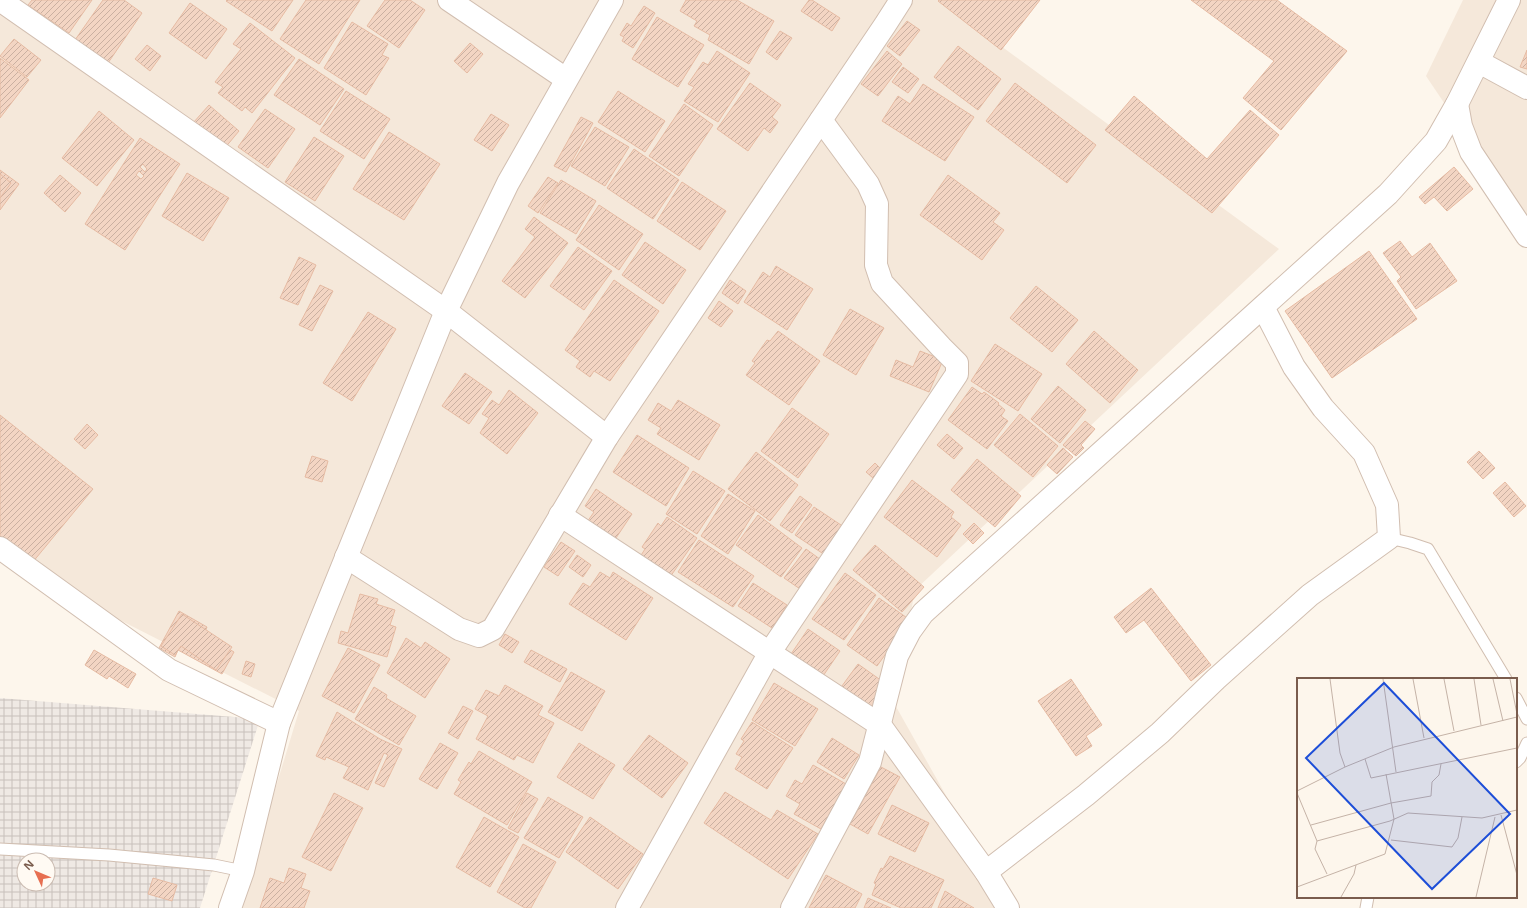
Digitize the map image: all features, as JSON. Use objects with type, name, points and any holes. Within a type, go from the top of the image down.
[{"type":"street","points":[[0,0],[446,311],[607,437]]},
{"type":"street","points":[[449,0],[566,79]]},
{"type":"street","points":[[230,908],[243,871],[279,723],[446,311],[508,183],[612,0]]},
{"type":"street","points":[[346,557],[459,629],[479,636],[494,629],[607,437],[821,120],[900,0]]},
{"type":"street","points":[[792,908],[870,762],[897,656],[910,631],[922,613],[1388,194],[1436,141],[1479,62],[1509,0]]},
{"type":"street","points":[[1479,62],[1527,88]]},
{"type":"street","points":[[1457,104],[1461,126],[1471,152],[1527,236]]},
{"type":"street","points":[[627,908],[770,652],[957,374],[957,363],[882,283],[876,265],[877,204],[868,184],[821,120]]},
{"type":"street","points":[[986,872],[1086,794],[1160,733],[1216,679],[1310,595],[1389,538],[1387,505],[1364,452],[1323,408],[1294,368],[1263,307]]},
{"type":"street","points":[[560,515],[880,725],[986,872],[1008,908]]},
{"type":"street","points":[[0,548],[169,670],[279,723]]},
{"type":"lane","points":[[1389,538],[1410,543],[1428,550],[1505,678]]},
{"type":"lane","points":[[1517,700],[1527,719]]},
{"type":"lane","points":[[1517,761],[1527,743]]},
{"type":"lane","points":[[0,849],[109,855],[214,865],[243,871]]},
{"type":"lane","points":[[1366,908],[1368,898]]},
{"type":"shaded area","points":[[0,0],[938,0],[1279,249],[915,590],[894,703],[1011,908],[239,908],[299,711],[0,559]]},
{"type":"shaded area","points":[[1463,0],[1527,0],[1527,226],[1426,76]]},
{"type":"shaded area","points":[[0,698],[260,719],[200,908],[0,908]]},
{"type":"building","points":[[32,0],[92,0],[69,33],[28,5]]},
{"type":"building","points":[[103,0],[124,0],[142,13],[108,63],[75,40]]},
{"type":"building","points":[[293,0],[272,31],[226,1]]},
{"type":"building","points":[[306,0],[360,0],[319,64],[280,39]]},
{"type":"building","points":[[385,0],[410,0],[425,10],[399,48],[367,26]]},
{"type":"building","points":[[686,0],[737,0],[774,21],[749,64],[708,40],[710,35],[694,26],[697,21],[680,11]]},
{"type":"building","points":[[809,0],[812,0],[840,18],[832,31],[801,11]]},
{"type":"building","points":[[1040,0],[1001,50],[938,1]]},
{"type":"building","points":[[1191,0],[1277,0],[1347,51],[1281,130],[1243,98],[1274,61]]},
{"type":"building","points":[[190,3],[227,29],[206,59],[169,33]]},
{"type":"building","points":[[644,6],[655,13],[633,48],[622,41],[624,37],[620,35],[627,23],[631,26]]},
{"type":"building","points":[[657,17],[704,45],[678,87],[632,59]]},
{"type":"building","points":[[907,21],[920,30],[900,56],[887,46]]},
{"type":"building","points":[[352,22],[388,44],[382,55],[389,58],[366,95],[324,68]]},
{"type":"building","points":[[250,23],[295,58],[252,113],[245,107],[242,111],[218,93],[223,87],[215,82],[241,49],[233,44]]},
{"type":"building","points":[[780,31],[792,38],[777,60],[766,52]]},
{"type":"building","points":[[14,39],[41,60],[27,77],[0,56]]},
{"type":"building","points":[[470,43],[483,54],[467,73],[454,61]]},
{"type":"building","points":[[147,45],[161,56],[150,71],[135,59]]},
{"type":"building","points":[[958,46],[1001,79],[978,110],[934,77]]},
{"type":"building","points":[[1527,50],[1527,69],[1520,67]]},
{"type":"building","points":[[717,51],[750,73],[718,122],[684,101],[694,87],[688,84],[703,62],[708,65]]},
{"type":"building","points":[[887,51],[902,64],[878,96],[861,84]]},
{"type":"building","points":[[0,58],[29,80],[0,118]]},
{"type":"building","points":[[299,59],[344,89],[320,125],[274,95]]},
{"type":"building","points":[[903,67],[919,79],[908,93],[892,82]]},
{"type":"building","points":[[750,83],[781,105],[772,117],[778,122],[770,133],[764,128],[748,151],[717,129]]},
{"type":"building","points":[[1015,83],[1096,145],[1067,183],[986,121]]},
{"type":"building","points":[[923,84],[974,117],[945,161],[882,121],[898,96],[910,104]]},
{"type":"building","points":[[346,91],[390,119],[364,159],[320,131]]},
{"type":"building","points":[[618,91],[665,121],[645,152],[598,122]]},
{"type":"building","points":[[1134,96],[1207,159],[1250,110],[1279,135],[1212,213],[1105,130]]},
{"type":"building","points":[[684,104],[713,125],[679,176],[649,156]]},
{"type":"building","points":[[209,105],[239,131],[224,149],[193,123]]},
{"type":"building","points":[[265,109],[295,129],[268,168],[238,147]]},
{"type":"building","points":[[99,111],[134,140],[97,186],[62,158]]},
{"type":"building","points":[[491,114],[509,125],[492,151],[474,140]]},
{"type":"building","points":[[581,117],[593,123],[566,172],[554,166]]},
{"type":"building","points":[[595,127],[629,147],[605,186],[571,166]]},
{"type":"building","points":[[389,132],[440,164],[404,220],[353,189]]},
{"type":"building","points":[[314,137],[344,156],[315,201],[285,182]]},
{"type":"building","points":[[140,138],[180,164],[125,250],[85,224]],"holes":[[[143,164],[147,169],[145,172],[140,167]],[[139,171],[144,176],[141,179],[136,175]]]},
{"type":"building","points":[[634,149],[679,180],[653,219],[607,188]]},
{"type":"building","points":[[1454,167],[1473,189],[1447,211],[1434,197],[1425,204],[1419,197]]},
{"type":"building","points":[[0,170],[19,184],[0,210]]},
{"type":"building","points":[[187,173],[229,198],[203,241],[162,216]]},
{"type":"building","points":[[0,174],[11,183],[0,198]]},
{"type":"building","points":[[60,175],[81,193],[65,212],[44,193]]},
{"type":"building","points":[[948,175],[1000,213],[993,222],[1004,230],[982,260],[920,215]]},
{"type":"building","points":[[548,177],[558,183],[538,213],[528,206]]},
{"type":"building","points":[[561,180],[596,201],[576,234],[540,213]]},
{"type":"building","points":[[682,182],[726,211],[700,250],[657,221]]},
{"type":"building","points":[[599,205],[643,234],[619,270],[576,240]]},
{"type":"building","points":[[534,217],[568,243],[525,298],[502,281],[535,237],[525,229]]},
{"type":"building","points":[[1400,241],[1412,257],[1430,243],[1457,281],[1416,309],[1397,281],[1401,277],[1383,253]]},
{"type":"building","points":[[645,242],[686,270],[663,304],[622,275]]},
{"type":"building","points":[[578,247],[612,271],[584,310],[550,286]]},
{"type":"building","points":[[1369,251],[1417,319],[1332,378],[1285,311]]},
{"type":"building","points":[[299,257],[316,265],[298,305],[280,298]]},
{"type":"building","points":[[776,266],[813,289],[787,330],[744,302],[763,272],[770,277]]},
{"type":"building","points":[[614,280],[659,311],[610,381],[594,371],[590,377],[576,367],[580,361],[565,350]]},
{"type":"building","points":[[730,280],[746,291],[738,304],[722,293]]},
{"type":"building","points":[[320,285],[333,291],[312,331],[299,325]]},
{"type":"building","points":[[1036,286],[1078,320],[1052,352],[1010,318]]},
{"type":"building","points":[[719,301],[733,311],[721,327],[708,318]]},
{"type":"building","points":[[850,309],[884,328],[856,375],[823,355]]},
{"type":"building","points":[[368,312],[396,329],[352,401],[323,383]]},
{"type":"building","points":[[778,331],[820,361],[789,405],[746,375],[755,363],[752,361],[767,340],[770,341]]},
{"type":"building","points":[[1094,331],[1138,370],[1110,403],[1066,364]]},
{"type":"building","points":[[995,344],[1042,374],[1018,411],[971,381]]},
{"type":"building","points":[[920,351],[943,360],[929,392],[890,376],[896,360],[913,367]]},
{"type":"building","points":[[465,373],[492,392],[469,424],[442,406]]},
{"type":"building","points":[[1058,386],[1086,410],[1060,443],[1031,419]]},
{"type":"building","points":[[972,387],[982,394],[984,392],[999,403],[998,404],[1005,410],[1001,416],[1008,421],[987,449],[948,420]]},
{"type":"building","points":[[509,390],[538,413],[507,454],[480,433],[489,418],[482,414],[492,400],[499,405]]},
{"type":"building","points":[[678,400],[720,425],[699,460],[657,434],[661,428],[648,420],[658,403],[671,411]]},
{"type":"building","points":[[792,408],[829,434],[798,478],[761,451]]},
{"type":"building","points":[[1020,414],[1058,446],[1033,477],[994,445]]},
{"type":"building","points":[[0,415],[93,489],[32,563],[0,537]]},
{"type":"building","points":[[1085,421],[1095,429],[1081,445],[1084,448],[1076,456],[1063,445]]},
{"type":"building","points":[[87,424],[98,435],[85,449],[74,439]]},
{"type":"building","points":[[947,434],[963,448],[954,459],[937,445]]},
{"type":"building","points":[[637,435],[689,468],[666,506],[613,472]]},
{"type":"building","points":[[1063,448],[1073,457],[1057,474],[1047,465]]},
{"type":"building","points":[[1479,451],[1495,468],[1483,479],[1467,462]]},
{"type":"building","points":[[756,452],[798,485],[770,521],[728,489]]},
{"type":"building","points":[[312,456],[328,461],[322,482],[305,477]]},
{"type":"building","points":[[977,459],[1021,496],[995,527],[951,490]]},
{"type":"building","points":[[875,463],[881,469],[873,478],[866,472]]},
{"type":"building","points":[[693,471],[725,491],[697,534],[666,514]]},
{"type":"building","points":[[912,480],[954,512],[951,517],[961,525],[937,557],[884,517]]},
{"type":"building","points":[[1505,482],[1526,506],[1514,517],[1493,493]]},
{"type":"building","points":[[596,489],[632,514],[612,544],[585,525],[594,512],[585,506]]},
{"type":"building","points":[[728,494],[755,511],[728,554],[701,536]]},
{"type":"building","points":[[800,496],[812,505],[792,533],[780,525]]},
{"type":"building","points":[[814,507],[844,527],[825,555],[795,535]]},
{"type":"building","points":[[758,515],[802,548],[781,577],[736,545]]},
{"type":"building","points":[[667,517],[697,538],[668,580],[638,560],[645,549],[642,547],[658,523],[661,526]]},
{"type":"building","points":[[974,523],[984,533],[973,544],[963,534]]},
{"type":"building","points":[[699,540],[754,576],[733,607],[678,572]]},
{"type":"building","points":[[561,542],[575,551],[558,576],[544,567]]},
{"type":"building","points":[[875,545],[924,587],[902,612],[853,570]]},
{"type":"building","points":[[806,549],[824,562],[803,591],[784,578]]},
{"type":"building","points":[[577,555],[591,565],[583,577],[569,567]]},
{"type":"building","points":[[600,572],[610,578],[613,572],[653,598],[626,640],[569,604],[583,583],[590,587]]},
{"type":"building","points":[[845,573],[876,595],[844,640],[812,619]]},
{"type":"building","points":[[753,583],[787,605],[772,628],[738,606]]},
{"type":"building","points":[[1151,588],[1211,665],[1191,681],[1144,620],[1126,633],[1114,617]]},
{"type":"building","points":[[360,594],[378,599],[376,604],[395,610],[390,625],[396,627],[387,657],[338,643],[341,631],[348,633]]},
{"type":"building","points":[[879,598],[910,620],[877,666],[847,645]]},
{"type":"building","points":[[179,611],[207,627],[204,634],[234,652],[222,674],[178,650],[175,657],[159,648]]},
{"type":"building","points":[[182,614],[232,647],[216,670],[181,646],[175,655],[161,646]]},
{"type":"building","points":[[808,629],[840,651],[821,679],[789,657]]},
{"type":"building","points":[[505,634],[519,642],[512,653],[499,645]]},
{"type":"building","points":[[406,638],[421,648],[425,642],[450,659],[425,698],[387,673]]},
{"type":"building","points":[[348,648],[380,665],[354,713],[322,696]]},
{"type":"building","points":[[94,650],[136,674],[128,688],[109,676],[107,679],[85,665]]},
{"type":"building","points":[[531,650],[567,669],[560,682],[524,662]]},
{"type":"building","points":[[246,661],[255,664],[251,677],[242,674]]},
{"type":"building","points":[[858,664],[889,686],[871,712],[839,690]]},
{"type":"building","points":[[571,672],[605,691],[582,731],[548,712]]},
{"type":"building","points":[[1071,679],[1102,725],[1086,736],[1092,746],[1076,756],[1038,701]]},
{"type":"building","points":[[774,683],[818,709],[795,746],[752,720]]},
{"type":"building","points":[[505,685],[543,706],[538,715],[554,723],[533,763],[517,755],[514,760],[476,739],[488,716],[475,709],[486,690],[499,696]]},
{"type":"building","points":[[374,687],[387,695],[386,698],[416,716],[399,745],[355,719]]},
{"type":"building","points":[[463,706],[473,711],[458,739],[448,733]]},
{"type":"building","points":[[337,712],[380,739],[402,749],[384,787],[375,783],[388,755],[384,753],[368,790],[343,778],[349,767],[326,757],[325,760],[316,756]]},
{"type":"building","points":[[752,722],[793,748],[767,789],[735,769],[742,757],[736,754],[744,741],[741,739]]},
{"type":"building","points":[[649,735],[688,763],[662,798],[623,769]]},
{"type":"building","points":[[832,738],[859,755],[844,779],[817,762]]},
{"type":"building","points":[[440,743],[458,753],[437,789],[419,779]]},
{"type":"building","points":[[579,743],[615,765],[593,799],[557,777]]},
{"type":"building","points":[[479,751],[532,782],[507,825],[454,794],[461,782],[458,780],[469,762],[471,764]]},
{"type":"building","points":[[813,765],[846,784],[821,829],[794,814],[800,804],[786,796],[795,780],[802,784]]},
{"type":"building","points":[[881,767],[900,777],[868,834],[850,824]]},
{"type":"building","points":[[725,792],[771,820],[777,810],[818,834],[788,879],[704,823]]},
{"type":"building","points":[[334,793],[363,808],[331,871],[302,857]]},
{"type":"building","points":[[527,793],[538,799],[518,833],[508,828]]},
{"type":"building","points":[[548,797],[583,817],[559,858],[524,838]]},
{"type":"building","points":[[892,805],[929,823],[915,852],[878,834]]},
{"type":"building","points":[[484,817],[519,837],[490,887],[456,867]]},
{"type":"building","points":[[590,817],[643,854],[618,889],[566,852]]},
{"type":"building","points":[[523,844],[556,862],[531,908],[525,908],[497,892]]},
{"type":"building","points":[[890,856],[944,880],[931,908],[901,908],[872,895],[876,884],[874,883],[881,868],[883,869]]},
{"type":"building","points":[[289,868],[306,874],[301,888],[310,891],[304,908],[260,908],[270,878],[284,883]]},
{"type":"building","points":[[826,875],[862,894],[855,908],[809,908]]},
{"type":"building","points":[[153,878],[177,885],[172,901],[148,894]]},
{"type":"building","points":[[945,891],[974,908],[938,908]]},
{"type":"building","points":[[868,898],[891,908],[864,908]]}]
